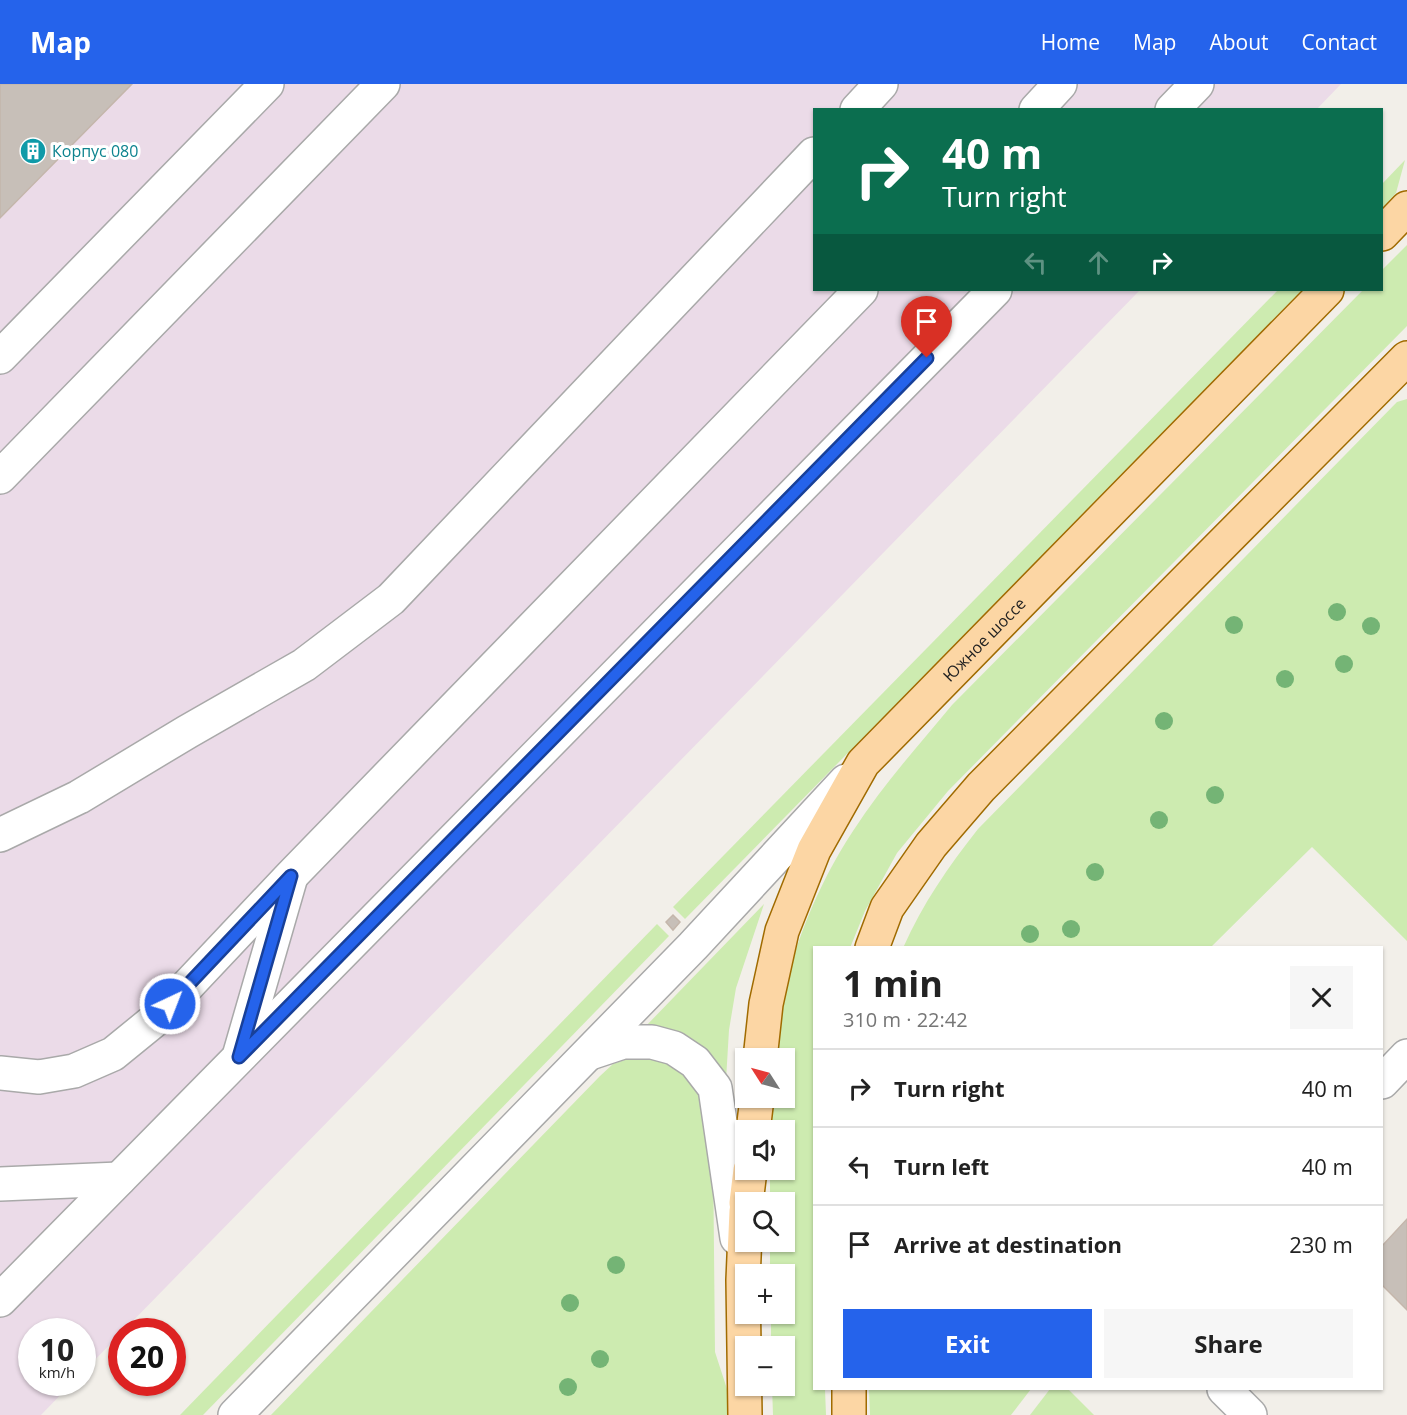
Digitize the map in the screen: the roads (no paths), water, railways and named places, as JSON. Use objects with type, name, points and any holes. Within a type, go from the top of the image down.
[{"type":"main road","points":[[1383,233],[1407,208]]},
{"type":"main road","name":"Южное шоссе","points":[[761,1048],[766,1004],[782,931],[814,850],[863,762],[1326,291]]},
{"type":"main road","points":[[873,946],[887,908],[931,845],[981,787],[1406,361]]},
{"type":"main road","points":[[744,1324],[745,1415]]},
{"type":"main road","points":[[849,1390],[849,1415]]},
{"type":"street","points":[[0,357],[267,84]]},
{"type":"street","points":[[0,477],[383,84]]},
{"type":"street","points":[[859,108],[881,84]]},
{"type":"street","points":[[1038,108],[1060,84]]},
{"type":"street","points":[[1174,108],[1197,84]]},
{"type":"street","points":[[0,835],[79,797],[304,665],[391,599],[813,155]]},
{"type":"street","points":[[0,1073],[39,1077],[74,1071],[113,1054],[156,1019],[291,876],[860,291]]},
{"type":"street","points":[[0,1300],[993,291]]},
{"type":"street","points":[[235,1415],[693,946],[863,762]]},
{"type":"street","points":[[239,1057],[291,876]]},
{"type":"street","points":[[589,1054],[623,1042],[652,1042],[674,1048],[695,1062],[716,1088],[741,1264]]},
{"type":"street","points":[[1383,1081],[1407,1056]]},
{"type":"street","points":[[0,1184],[119,1179]]},
{"type":"street","points":[[1225,1390],[1250,1415]]},
{"type":"place","name":"Корпус 080","points":[[33,151]]}]
